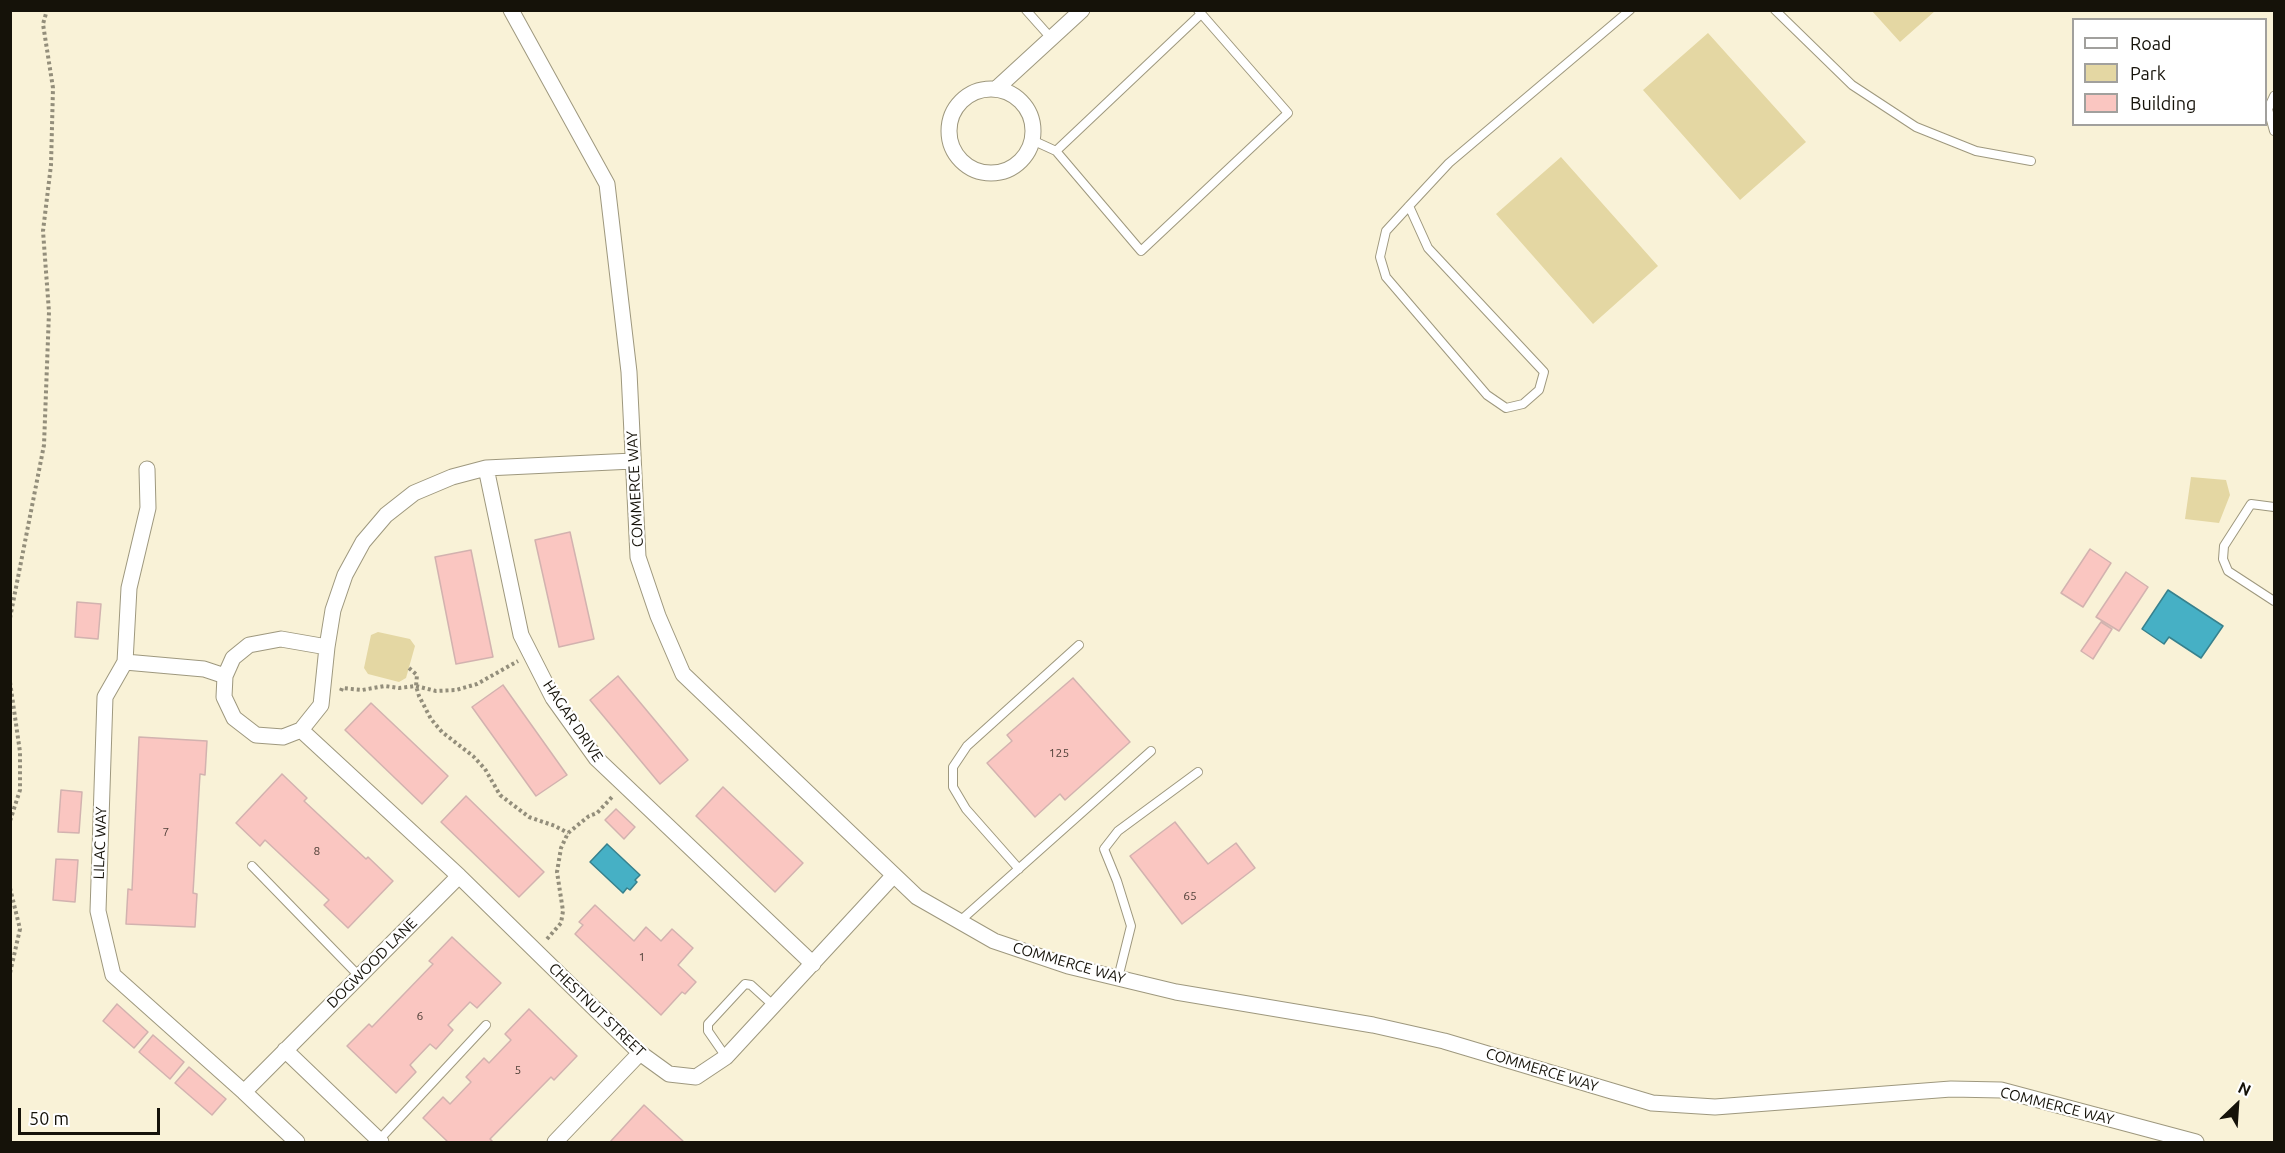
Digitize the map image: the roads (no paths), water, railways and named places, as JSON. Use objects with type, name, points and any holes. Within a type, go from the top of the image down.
[{"type":"street","name":"COMMERCE WAY","points":[[511,10],[607,184],[629,372],[638,557],[658,616],[683,674],[917,897],[994,941],[1068,966],[1176,992],[1373,1025],[1444,1041],[1652,1102],[1715,1107],[1951,1089],[2001,1090],[2196,1143]]},
{"type":"street","points":[[997,88],[1082,10]]},
{"type":"street","points":[[997,88],[1020,99],[1028,110],[1033,122],[1032,140],[1023,159],[1013,167],[1000,172],[986,173],[972,168],[960,159],[952,147],[950,118],[957,105],[968,95],[982,89],[997,88]]},
{"type":"street","points":[[327,647],[281,639],[249,645],[233,658],[225,676],[224,697],[234,718],[256,735],[283,737],[302,730],[321,705],[333,610],[345,575],[363,542],[386,515],[414,493],[452,477],[486,468],[633,461]]},
{"type":"street","name":"HAGAR DRIVE","points":[[486,468],[521,635],[554,698],[596,758],[813,964]]},
{"type":"street","name":"LILAC WAY","points":[[147,469],[148,508],[129,588],[125,662],[105,697],[98,911],[113,975],[244,1092],[297,1143]]},
{"type":"street","points":[[125,662],[204,669],[225,676]]},
{"type":"street","name":"CHESTNUT STREET","points":[[302,730],[459,876],[640,1053],[669,1074],[696,1077],[726,1057],[894,875]]},
{"type":"street","name":"DOGWOOD LANE","points":[[244,1092],[459,876]]},
{"type":"street","points":[[285,1050],[380,1141]]},
{"type":"street","points":[[555,1143],[640,1053]]},
{"type":"lane","points":[[1026,10],[1052,39]]},
{"type":"lane","points":[[1409,206],[1428,248],[1544,372],[1539,390],[1523,404],[1506,408],[1487,394],[1386,276],[1380,256],[1386,231],[1409,206],[1449,164],[1630,10]]},
{"type":"lane","points":[[1775,10],[1852,85],[1916,127],[1976,150],[2031,161]]},
{"type":"lane","points":[[1032,140],[1056,151],[1142,251],[1288,113],[1200,12],[1056,151]]},
{"type":"lane","points":[[2274,96],[2268,109],[2274,131]]},
{"type":"lane","points":[[2274,507],[2251,504],[2224,546],[2223,559],[2228,571],[2274,601]]},
{"type":"lane","points":[[1019,869],[966,809],[953,788],[953,767],[967,746],[1080,645]]},
{"type":"lane","points":[[960,921],[1151,751]]},
{"type":"lane","points":[[1118,978],[1131,926],[1104,849],[1118,831],[1198,772]]},
{"type":"lane","points":[[252,866],[359,976]]},
{"type":"lane","points":[[726,1057],[708,1031],[708,1024],[744,984],[752,985],[774,1006]]},
{"type":"lane","points":[[380,1141],[486,1025]]},
{"type":"water","points":[[2168,590],[2223,626],[2201,658],[2169,637],[2164,644],[2142,629]]},
{"type":"water","points":[[607,844],[640,875],[630,890],[627,888],[623,893],[590,862]]}]
